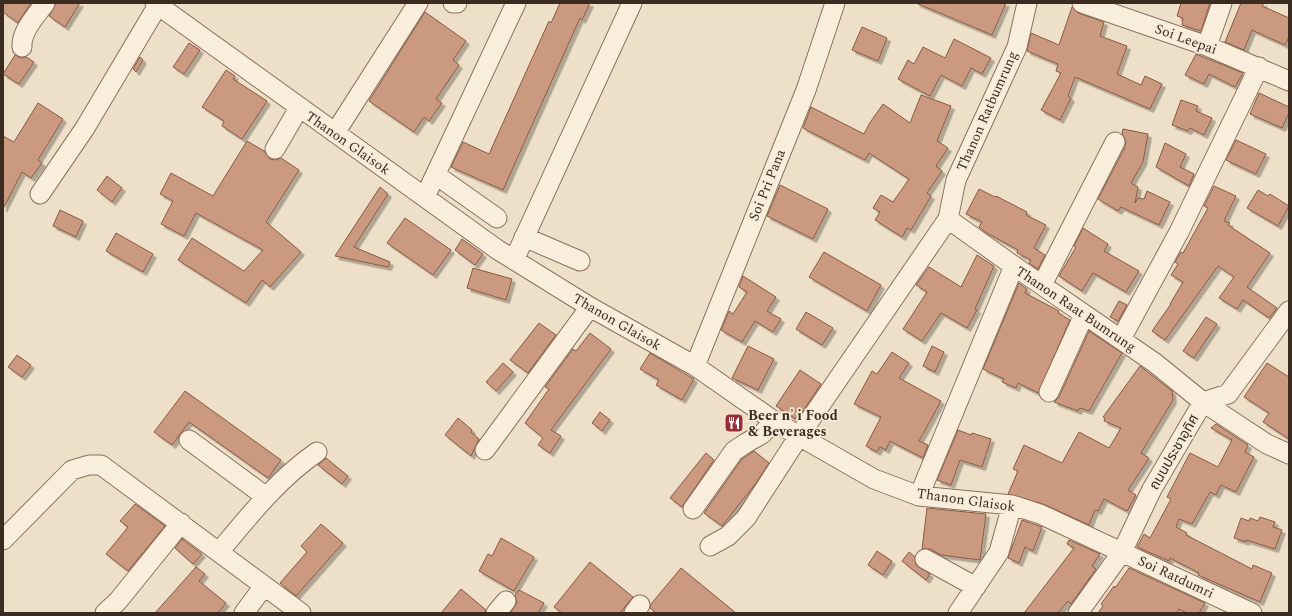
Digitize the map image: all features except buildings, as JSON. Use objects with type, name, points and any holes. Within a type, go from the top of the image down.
[{"type":"street","points":[[22,47],[21,39],[45,3]]},
{"type":"street","points":[[336,133],[418,3]]},
{"type":"street","points":[[425,197],[516,3]]},
{"type":"street","points":[[514,260],[632,3]]},
{"type":"street","name":"Soi Pri Pana","points":[[695,366],[806,90],[835,3]]},
{"type":"street","name":"Thanon Ratbumrung","points":[[948,219],[956,180],[1016,47],[1027,3]]},
{"type":"street","name":"Soi Leepai","points":[[1082,3],[1207,46],[1289,81]]},
{"type":"street","points":[[1207,46],[1222,3]]},
{"type":"street","points":[[40,194],[85,128],[157,4]]},
{"type":"street","name":"Thanon Glaisok","points":[[157,4],[178,10],[299,108],[514,260],[590,307],[695,366],[774,421],[799,436],[874,478],[919,496],[1012,505],[1040,514],[1122,552]]},
{"type":"street","points":[[1121,339],[1179,232],[1259,67]]},
{"type":"street","points":[[275,149],[299,108]]},
{"type":"street","points":[[1042,285],[1115,142]]},
{"type":"street","points":[[436,175],[497,218]]},
{"type":"street","points":[[710,546],[728,536],[746,518],[799,436],[948,219]]},
{"type":"street","name":"Thanon Raat Bumrung","points":[[948,219],[1155,363],[1203,402],[1268,444],[1289,454]]},
{"type":"street","points":[[524,236],[580,261]]},
{"type":"street","points":[[919,496],[1014,266]]},
{"type":"street","points":[[485,450],[590,307]]},
{"type":"street","name":"ถนนประชาอุทิศ","points":[[1078,613],[1122,552],[1152,489],[1203,402],[1228,394],[1289,311]]},
{"type":"street","points":[[1049,392],[1084,315]]},
{"type":"street","points":[[693,509],[734,451],[746,442],[762,434],[774,421]]},
{"type":"street","points":[[189,440],[265,496]]},
{"type":"street","points":[[219,552],[265,496],[303,462],[317,452]]},
{"type":"street","points":[[3,540],[72,470],[89,465],[101,465],[301,613]]},
{"type":"street","points":[[958,613],[999,552],[1012,505]]},
{"type":"street","points":[[105,613],[118,601],[181,523]]},
{"type":"street","name":"Soi Ratdumri","points":[[1122,552],[1252,613]]},
{"type":"street","points":[[925,559],[976,587]]},
{"type":"street","points":[[244,613],[264,586]]},
{"type":"place","name":"Beer n' i Food & Beverages","points":[[734,423]]}]
